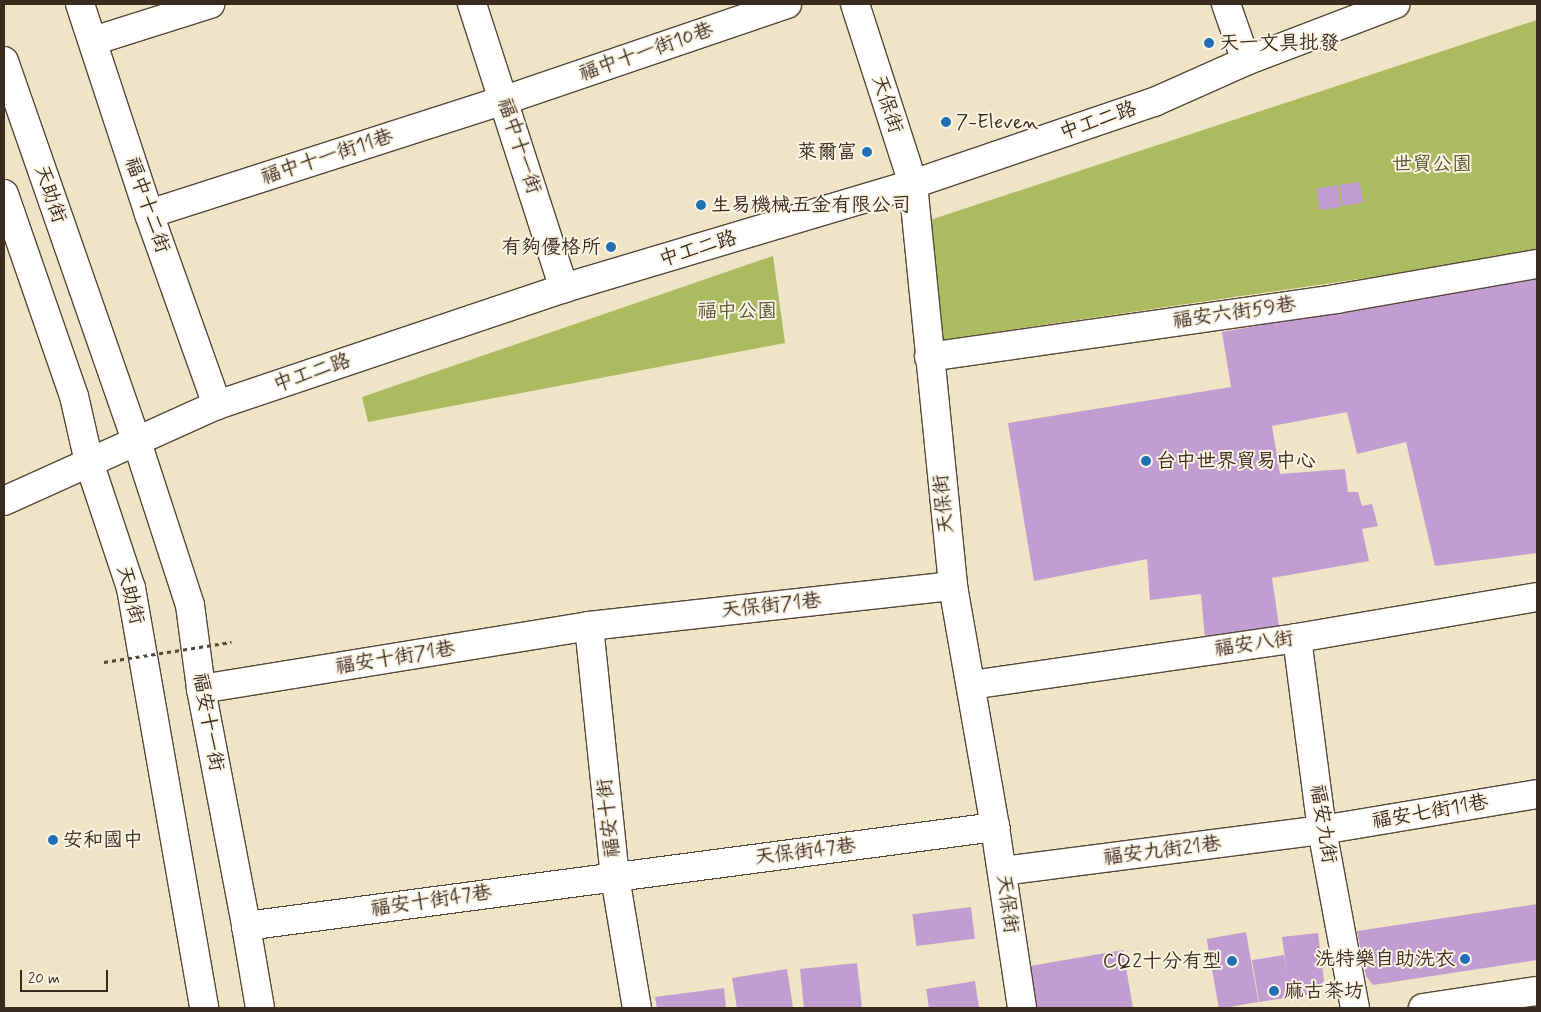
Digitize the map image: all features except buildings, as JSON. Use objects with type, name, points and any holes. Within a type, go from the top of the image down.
[{"type":"street","name":"福中十二街","points":[[80,4],[149,214],[217,405]]},
{"type":"street","points":[[93,41],[210,4]]},
{"type":"street","name":"福中十一街","points":[[472,4],[505,100],[564,288]]},
{"type":"street","name":"福中十一街10巷","points":[[505,100],[787,4]]},
{"type":"street","name":"天保街","points":[[855,4],[913,184],[952,586],[995,827],[1022,1008]]},
{"type":"street","points":[[1226,4],[1246,62]]},
{"type":"street","name":"中工二路","points":[[4,501],[217,405],[564,288],[913,184],[1154,102],[1246,62],[1394,4]]},
{"type":"street","name":"天助街","points":[[4,60],[137,442]]},
{"type":"street","name":"福中十一街11巷","points":[[149,214],[505,100]]},
{"type":"street","name":"天助街","points":[[4,194],[74,396],[89,462],[132,588],[204,1008]]},
{"type":"street","name":"福安六街59巷","points":[[930,357],[1336,299],[1537,264]]},
{"type":"street","name":"福安十一街","points":[[137,442],[190,605],[200,689],[260,1008]]},
{"type":"street","name":"天保街71巷","points":[[589,626],[952,586]]},
{"type":"street","name":"福安八街","points":[[970,685],[1298,638],[1537,597]]},
{"type":"street","name":"福安十街71巷","points":[[200,689],[589,626]]},
{"type":"street","name":"福安十街","points":[[589,626],[615,876],[637,1008]]},
{"type":"street","name":"福安九街","points":[[1298,638],[1322,830],[1354,1008]]},
{"type":"street","name":"福安七街11巷","points":[[1322,830],[1537,794]]},
{"type":"street","name":"天保街47巷","points":[[615,876],[995,827]]},
{"type":"street","name":"福安九街21巷","points":[[1002,871],[1322,830]]},
{"type":"street","name":"福安十街47巷","points":[[246,926],[615,876]]},
{"type":"street","points":[[1423,1008],[1537,991]]},
{"type":"path","points":[[104,662],[231,642]]},
{"type":"green space","name":"世貿公園","points":[[1537,20],[1537,253],[940,340],[930,220]]},
{"type":"green space","name":"福中公園","points":[[773,256],[785,343],[368,422],[362,397]]},
{"type":"place","name":"天一文具批發","points":[[1209,43]]},
{"type":"place","name":"7-Eleven","points":[[946,122]]},
{"type":"place","name":"萊爾富","points":[[867,152]]},
{"type":"place","name":"生易機械五金有限公司","points":[[701,205]]},
{"type":"place","name":"有夠優格所","points":[[611,247]]},
{"type":"place","name":"台中世界貿易中心","points":[[1146,461]]},
{"type":"place","name":"安和國中","points":[[53,840]]},
{"type":"place","name":"洗特樂自助洗衣","points":[[1465,959]]},
{"type":"place","name":"CQ2十分有型","points":[[1232,961]]},
{"type":"place","name":"麻古茶坊","points":[[1274,991]]}]
